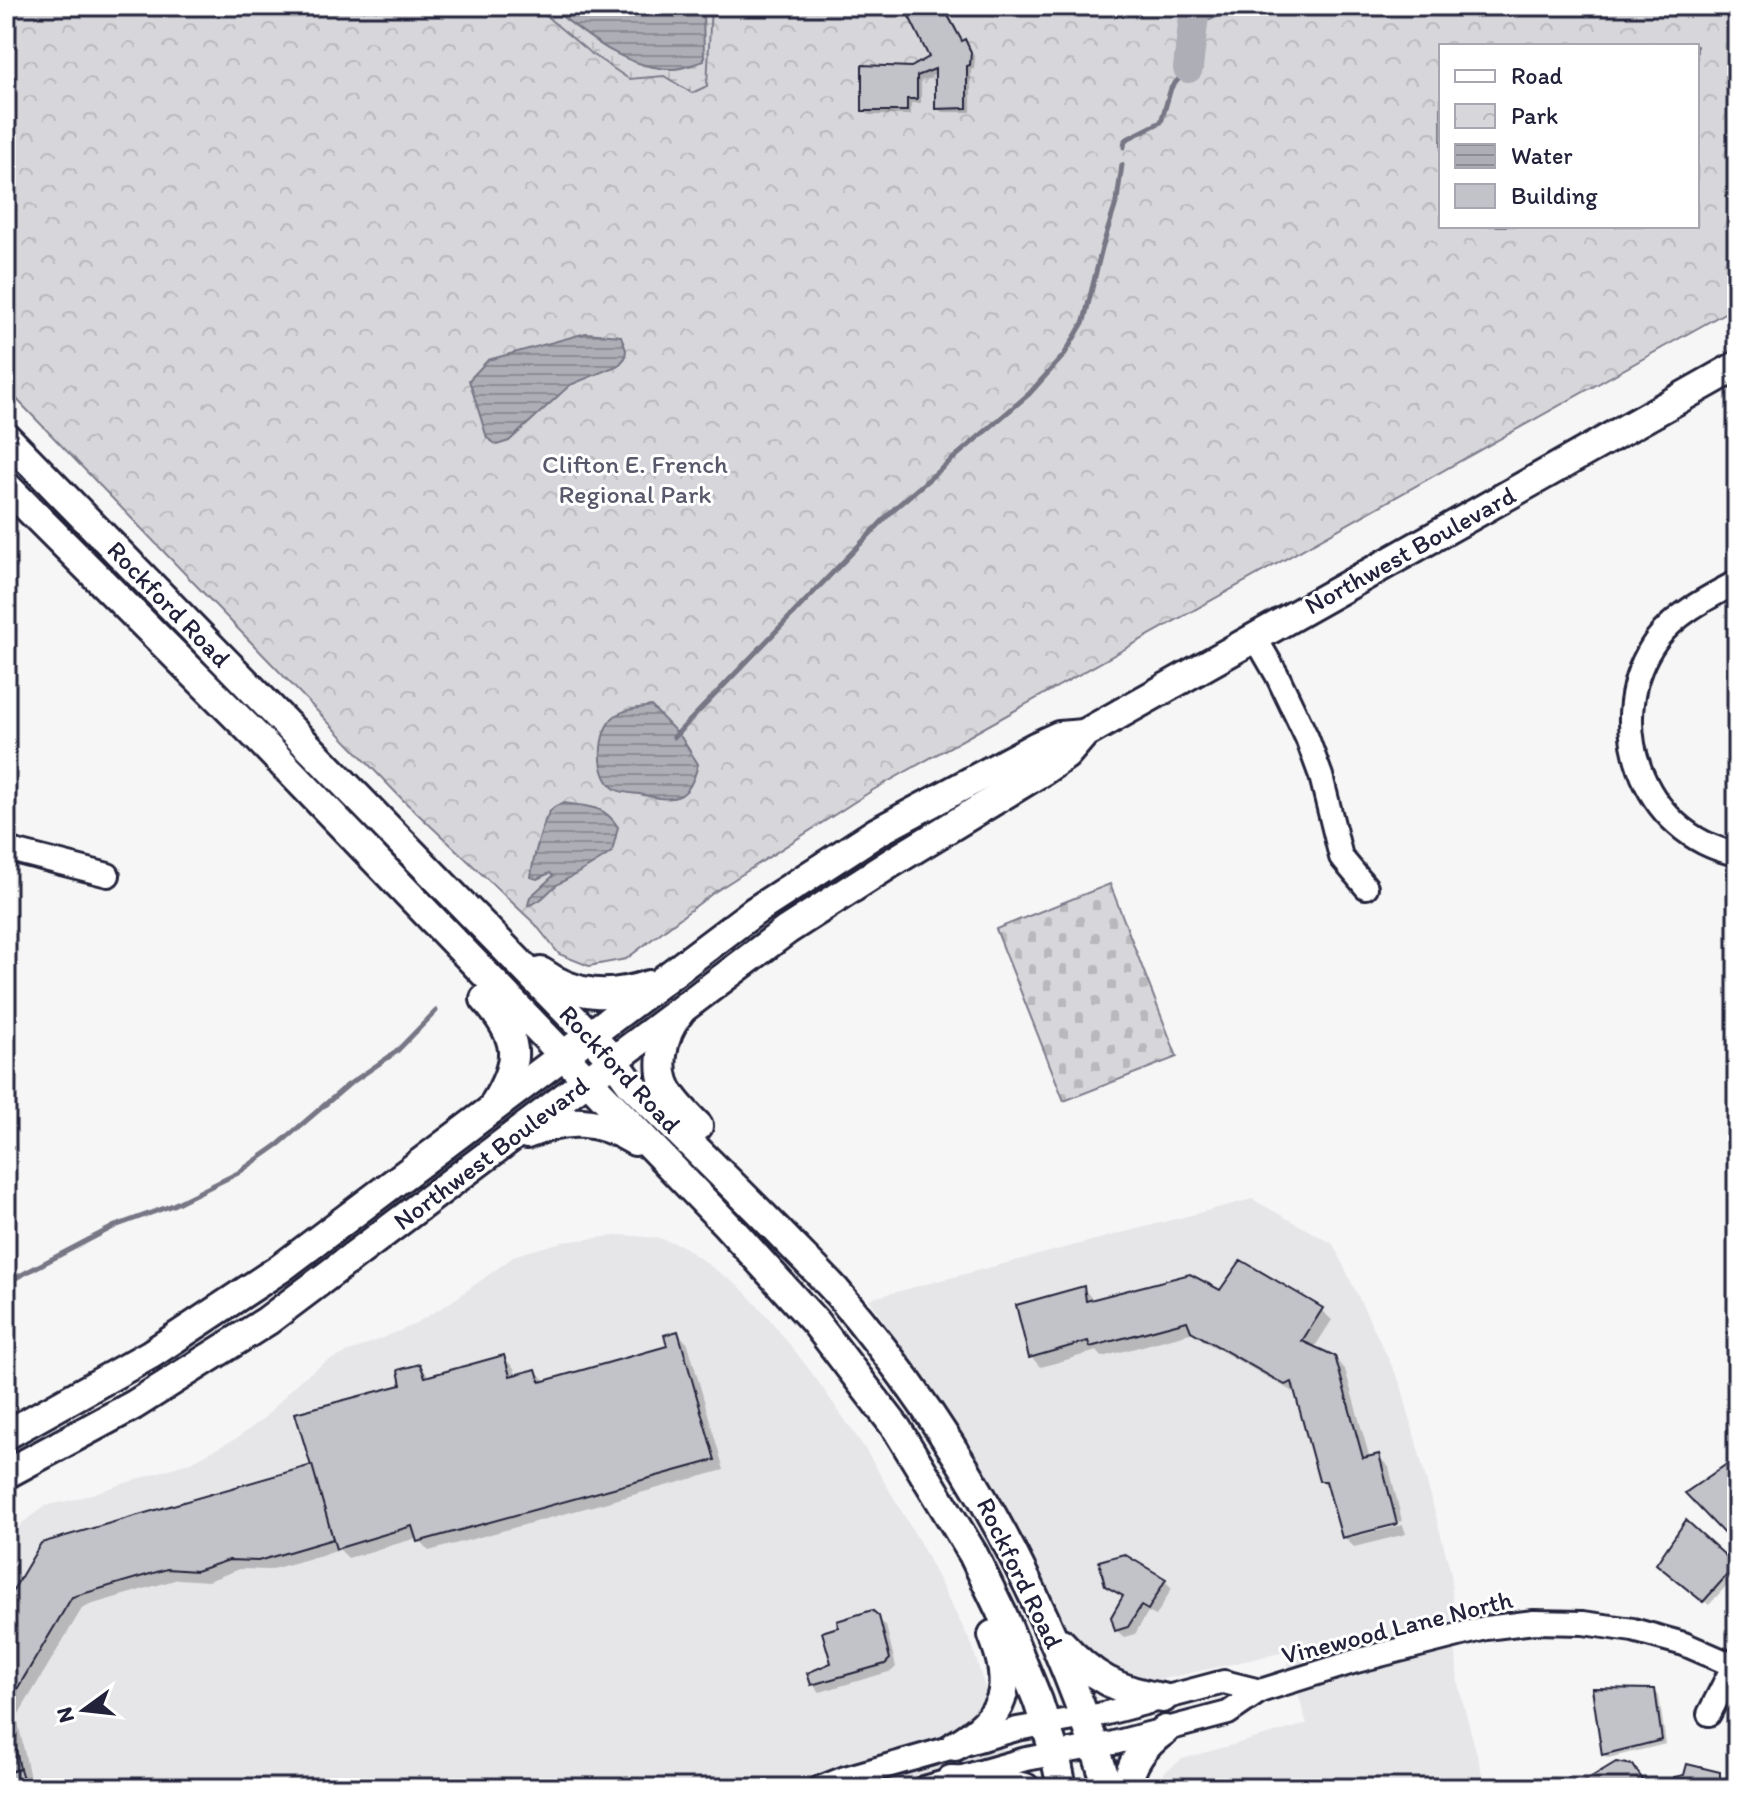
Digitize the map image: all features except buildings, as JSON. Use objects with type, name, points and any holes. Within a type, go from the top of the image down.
[{"type":"main road","name":"Northwest Boulevard","points":[[6,1474],[134,1405],[267,1321],[825,904],[1066,755],[1084,734],[1737,366]]},
{"type":"main road","name":"Rockford Road","points":[[6,437],[515,958],[614,1061],[631,1084],[834,1289],[893,1362],[943,1432],[1017,1559],[1054,1636],[1108,1788]]},
{"type":"main road","name":"Rockford Road","points":[[6,486],[258,738],[778,1279],[833,1344],[897,1429],[973,1554],[1003,1616],[1046,1724],[1062,1788]]},
{"type":"main road","name":"Northwest Boulevard","points":[[6,1435],[111,1377],[281,1268],[755,911],[877,832],[1035,747],[1059,736],[1084,734]]},
{"type":"main road","points":[[429,918],[435,945],[505,1022],[512,1037],[514,1052],[511,1074],[490,1111]]},
{"type":"main road","points":[[515,958],[570,989],[587,993],[621,993],[661,981]]},
{"type":"main road","points":[[685,1006],[673,1021],[664,1044],[663,1071],[670,1095],[737,1165],[755,1189],[762,1216]]},
{"type":"main road","points":[[501,1145],[547,1126],[576,1121],[625,1135],[665,1162]]},
{"type":"main road","points":[[955,1746],[989,1719],[1005,1686],[1003,1662],[974,1586],[973,1554]]},
{"type":"main road","points":[[1054,1636],[1087,1669],[1109,1683],[1137,1694],[1163,1698]]},
{"type":"main road","points":[[1127,1788],[1130,1774],[1143,1748],[1165,1730]]},
{"type":"main road","points":[[937,1784],[998,1782],[1025,1788]]},
{"type":"street","points":[[1737,582],[1680,617],[1657,639],[1633,688],[1629,717],[1632,747],[1641,775],[1656,802],[1702,842],[1737,854]]},
{"type":"street","points":[[1255,637],[1307,738],[1321,776],[1341,857],[1366,887]]},
{"type":"street","points":[[6,849],[108,875]]},
{"type":"street","name":"Vinewood Lane North","points":[[937,1784],[1228,1713],[1260,1691],[1356,1661],[1486,1628],[1534,1622],[1583,1623],[1633,1630],[1684,1644],[1736,1664]]},
{"type":"street","points":[[1709,1714],[1736,1664]]},
{"type":"street","name":"Vinewood Lane North","points":[[820,1788],[955,1746],[1224,1682],[1260,1691]]},
{"type":"shaded area","points":[[1252,1199],[1333,1244],[1401,1385],[1451,1573],[1458,1684],[1486,1788],[1157,1788],[1165,1772],[1182,1759],[1307,1724],[1285,1652],[1150,1682],[1115,1679],[1075,1650],[1012,1522],[869,1299]]},
{"type":"shaded area","points":[[622,1235],[658,1238],[681,1245],[741,1288],[809,1369],[864,1447],[919,1541],[972,1645],[1015,1788],[6,1788],[6,1543],[21,1524],[45,1506],[191,1462],[237,1438],[263,1419],[300,1380],[327,1361],[411,1326],[451,1302],[516,1255],[562,1242]]},
{"type":"green space","name":"Clifton E. French Regional Park","points":[[6,6],[534,6],[589,52],[629,79],[664,76],[692,93],[707,86],[711,6],[1737,6],[1737,306],[873,790],[713,893],[626,959],[589,966],[559,954],[535,924],[403,800],[6,388]]},
{"type":"green space","points":[[513,6],[722,6],[710,90],[692,105],[576,79]]},
{"type":"green space","points":[[1110,884],[1177,1057],[1064,1101],[996,929]]},
{"type":"water","points":[[549,6],[703,6],[704,61],[673,69],[638,63],[606,48]]},
{"type":"water","points":[[1183,6],[1230,6],[1225,14],[1201,23],[1197,40],[1179,42]]},
{"type":"water","points":[[586,333],[621,336],[626,350],[625,358],[619,365],[570,385],[509,441],[497,445],[487,438],[469,380],[488,360]]},
{"type":"water","points":[[651,706],[681,737],[698,764],[690,786],[678,797],[662,798],[615,789],[601,764],[602,741],[609,722],[623,712]]},
{"type":"water","points":[[563,803],[595,808],[607,814],[618,827],[612,852],[528,905],[530,897],[553,876],[550,873],[537,879],[531,877],[545,821],[553,808]]},
{"type":"waterway","points":[[1188,68],[1195,6]]},
{"type":"waterway","points":[[1124,147],[1125,140],[1161,122],[1171,88],[1188,68]]},
{"type":"waterway","points":[[674,737],[895,508],[1029,394],[1064,355],[1084,321],[1117,200],[1122,165]]},
{"type":"waterway","points":[[6,1283],[115,1226],[173,1205],[238,1173],[279,1144],[348,1085],[396,1052],[436,1011]]}]
